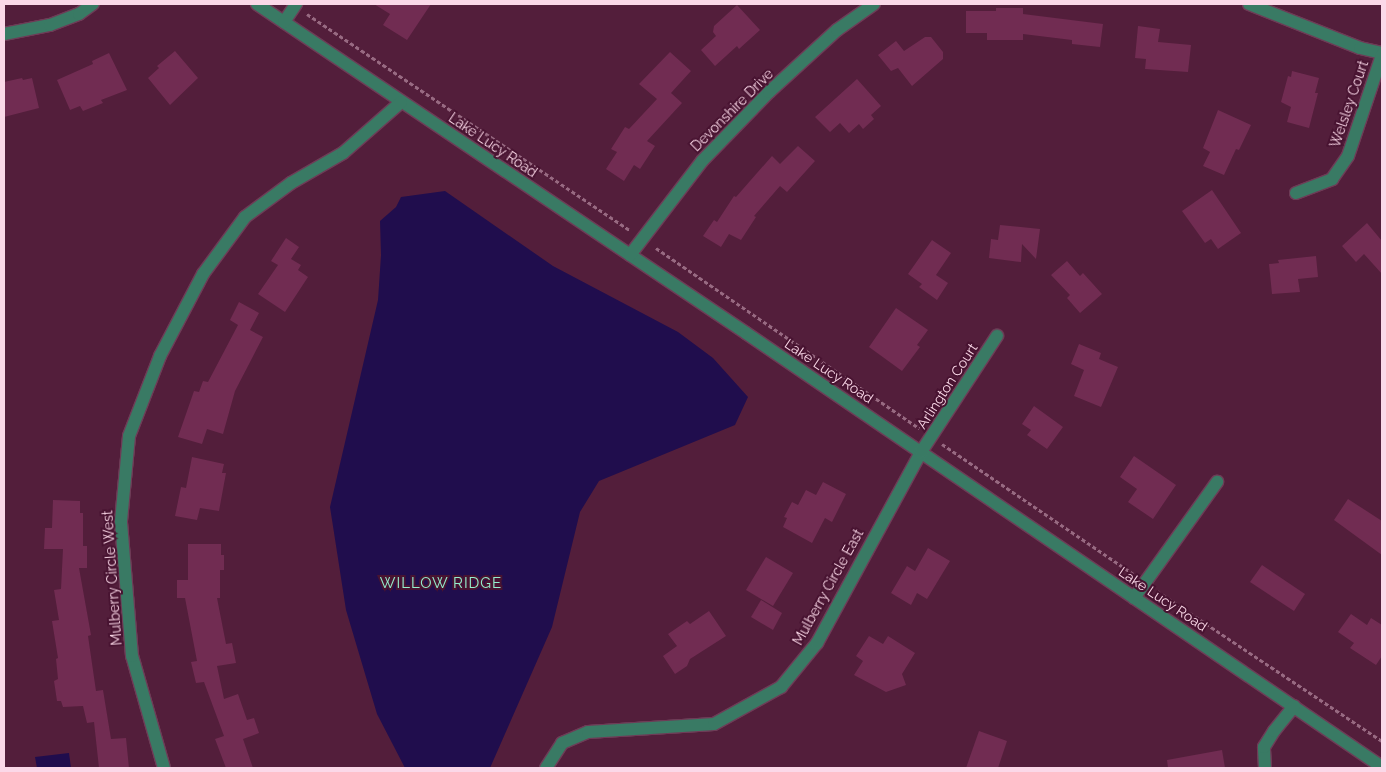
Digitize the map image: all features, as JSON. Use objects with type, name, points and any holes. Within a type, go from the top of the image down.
[{"type":"street","points":[[4,34],[50,26],[79,14],[93,4]]},
{"type":"street","name":"Lake Lucy Road","points":[[256,4],[630,255],[1382,767]]},
{"type":"street","name":"Devonshire Drive","points":[[630,255],[702,161],[762,99],[838,30],[874,4]]},
{"type":"street","points":[[1249,4],[1360,48],[1382,54]]},
{"type":"street","points":[[284,22],[295,5]]},
{"type":"street","name":"Welsley Court","points":[[1296,193],[1332,180],[1348,156],[1382,54]]},
{"type":"street","name":"Mulberry Circle West","points":[[164,768],[132,656],[121,520],[130,436],[160,356],[203,274],[245,217],[291,183],[343,153],[401,102]]},
{"type":"street","name":"Arlington Court","points":[[920,452],[997,336]]},
{"type":"street","name":"Mulberry Circle East","points":[[546,768],[562,743],[588,732],[714,724],[781,687],[817,643],[920,452]]},
{"type":"street","points":[[1134,598],[1216,482]]},
{"type":"street","points":[[1265,768],[1264,747],[1274,730],[1294,706]]},
{"type":"path","points":[[295,5],[1382,741]]},
{"type":"shaded area","points":[[445,191],[553,266],[678,332],[713,358],[748,397],[735,425],[599,481],[580,512],[552,627],[490,768],[405,768],[377,714],[346,610],[330,507],[378,300],[381,255],[380,221],[396,207],[401,197]]},
{"type":"shaded area","points":[[69,753],[71,768],[37,768],[35,757]]},
{"type":"building","points":[[374,4],[431,4],[407,40],[383,25],[390,14]]},
{"type":"building","points":[[737,5],[760,30],[739,49],[737,46],[715,66],[701,50],[716,36],[713,32],[714,26]]},
{"type":"building","points":[[996,8],[1023,8],[1023,14],[1103,24],[1100,47],[1072,44],[1072,40],[1023,34],[1023,40],[987,40],[987,33],[966,33],[966,11],[996,11]]},
{"type":"building","points":[[1138,26],[1160,29],[1158,42],[1191,45],[1188,72],[1145,69],[1146,59],[1135,58]]},
{"type":"building","points":[[925,37],[931,37],[943,52],[943,59],[912,86],[898,68],[891,71],[878,55],[896,41],[904,51]]},
{"type":"building","points":[[175,51],[198,78],[170,105],[148,78],[159,68],[157,66]]},
{"type":"building","points":[[670,52],[691,71],[671,93],[682,103],[647,141],[655,146],[640,169],[634,165],[624,181],[606,169],[617,152],[611,149],[625,127],[629,129],[657,99],[639,84]]},
{"type":"building","points":[[109,53],[127,90],[101,100],[103,103],[83,111],[80,106],[70,110],[57,80],[93,64],[92,61]]},
{"type":"building","points":[[1292,71],[1319,78],[1315,93],[1318,93],[1309,128],[1287,122],[1291,107],[1281,102],[1288,76],[1291,77]]},
{"type":"building","points":[[22,78],[23,80],[32,78],[39,108],[4,117],[4,82]]},
{"type":"building","points":[[857,79],[881,106],[871,115],[874,119],[863,129],[859,124],[849,133],[840,123],[830,132],[815,117]]},
{"type":"building","points":[[1218,110],[1251,125],[1239,150],[1236,149],[1224,175],[1203,166],[1210,152],[1203,148]]},
{"type":"building","points":[[798,146],[815,161],[787,192],[780,186],[754,216],[756,217],[741,240],[729,234],[721,247],[703,236],[714,220],[717,222],[734,196],[736,197],[772,156],[780,164]]},
{"type":"building","points":[[1212,190],[1241,233],[1218,249],[1211,239],[1205,243],[1182,211]]},
{"type":"building","points":[[1367,223],[1382,241],[1382,274],[1364,254],[1356,262],[1342,246]]},
{"type":"building","points":[[1000,225],[1040,229],[1036,259],[1022,244],[1021,262],[989,258],[991,239],[998,240]]},
{"type":"building","points":[[286,238],[299,247],[291,259],[301,265],[298,270],[308,277],[285,312],[258,294],[278,265],[271,261]]},
{"type":"building","points":[[932,240],[951,253],[936,275],[948,283],[937,300],[919,287],[922,284],[908,274]]},
{"type":"building","points":[[1316,256],[1318,277],[1298,279],[1300,292],[1272,294],[1269,264],[1279,263],[1278,260]]},
{"type":"building","points":[[1067,261],[1080,276],[1083,273],[1102,294],[1080,313],[1067,298],[1070,295],[1051,275]]},
{"type":"building","points":[[239,302],[259,313],[250,330],[263,337],[235,391],[223,434],[207,429],[202,444],[178,437],[194,391],[199,392],[203,381],[208,382],[238,325],[230,320]]},
{"type":"building","points":[[896,308],[928,330],[917,345],[920,347],[902,371],[869,347]]},
{"type":"building","points":[[1079,344],[1101,353],[1099,359],[1118,367],[1101,407],[1074,396],[1084,370],[1071,364]]},
{"type":"building","points":[[1034,406],[1063,427],[1047,449],[1027,435],[1031,430],[1022,424]]},
{"type":"building","points":[[1134,456],[1176,485],[1153,519],[1128,502],[1137,489],[1120,477]]},
{"type":"building","points":[[192,457],[224,464],[222,473],[226,473],[219,511],[200,508],[197,520],[175,516],[181,487],[186,488]]},
{"type":"building","points":[[823,482],[846,494],[832,522],[825,518],[812,543],[783,527],[787,518],[784,517],[792,502],[798,505],[806,490],[816,495]]},
{"type":"building","points":[[1348,499],[1382,521],[1382,555],[1334,520]]},
{"type":"building","points":[[53,500],[80,501],[80,513],[83,513],[83,546],[87,546],[87,568],[79,568],[91,635],[88,636],[96,691],[103,690],[111,739],[126,738],[129,768],[99,768],[94,722],[87,723],[83,706],[63,707],[61,701],[57,701],[54,681],[58,679],[56,659],[58,658],[52,621],[59,620],[54,590],[61,589],[63,549],[44,549],[45,528],[52,528]]},
{"type":"building","points":[[188,544],[221,544],[221,555],[224,555],[224,570],[220,570],[220,598],[217,598],[226,644],[232,643],[236,663],[217,666],[224,699],[238,694],[247,720],[254,718],[259,733],[243,739],[253,768],[226,768],[215,739],[224,736],[204,682],[196,683],[191,662],[197,661],[185,598],[177,598],[177,580],[188,580]]},
{"type":"building","points":[[928,548],[950,561],[927,599],[917,593],[911,605],[891,593],[907,566],[915,571]]},
{"type":"building","points":[[766,557],[793,573],[773,606],[746,590]]},
{"type":"building","points":[[1262,565],[1305,594],[1294,611],[1250,582]]},
{"type":"building","points":[[761,600],[782,613],[773,630],[751,617]]},
{"type":"building","points":[[709,611],[726,636],[690,659],[687,666],[675,674],[663,656],[677,646],[668,634],[687,621],[690,624]]},
{"type":"building","points":[[1351,614],[1367,625],[1371,618],[1382,625],[1382,656],[1376,665],[1350,648],[1354,643],[1338,632]]},
{"type":"building","points":[[869,636],[883,644],[888,636],[915,653],[902,674],[906,685],[886,692],[854,675],[863,661],[856,656]]},
{"type":"building","points":[[979,731],[1007,741],[998,768],[966,768]]},
{"type":"building","points":[[1222,750],[1225,768],[1168,768],[1167,760]]},
{"type":"district","name":"WILLOW RIDGE","points":[[441,584]]}]
